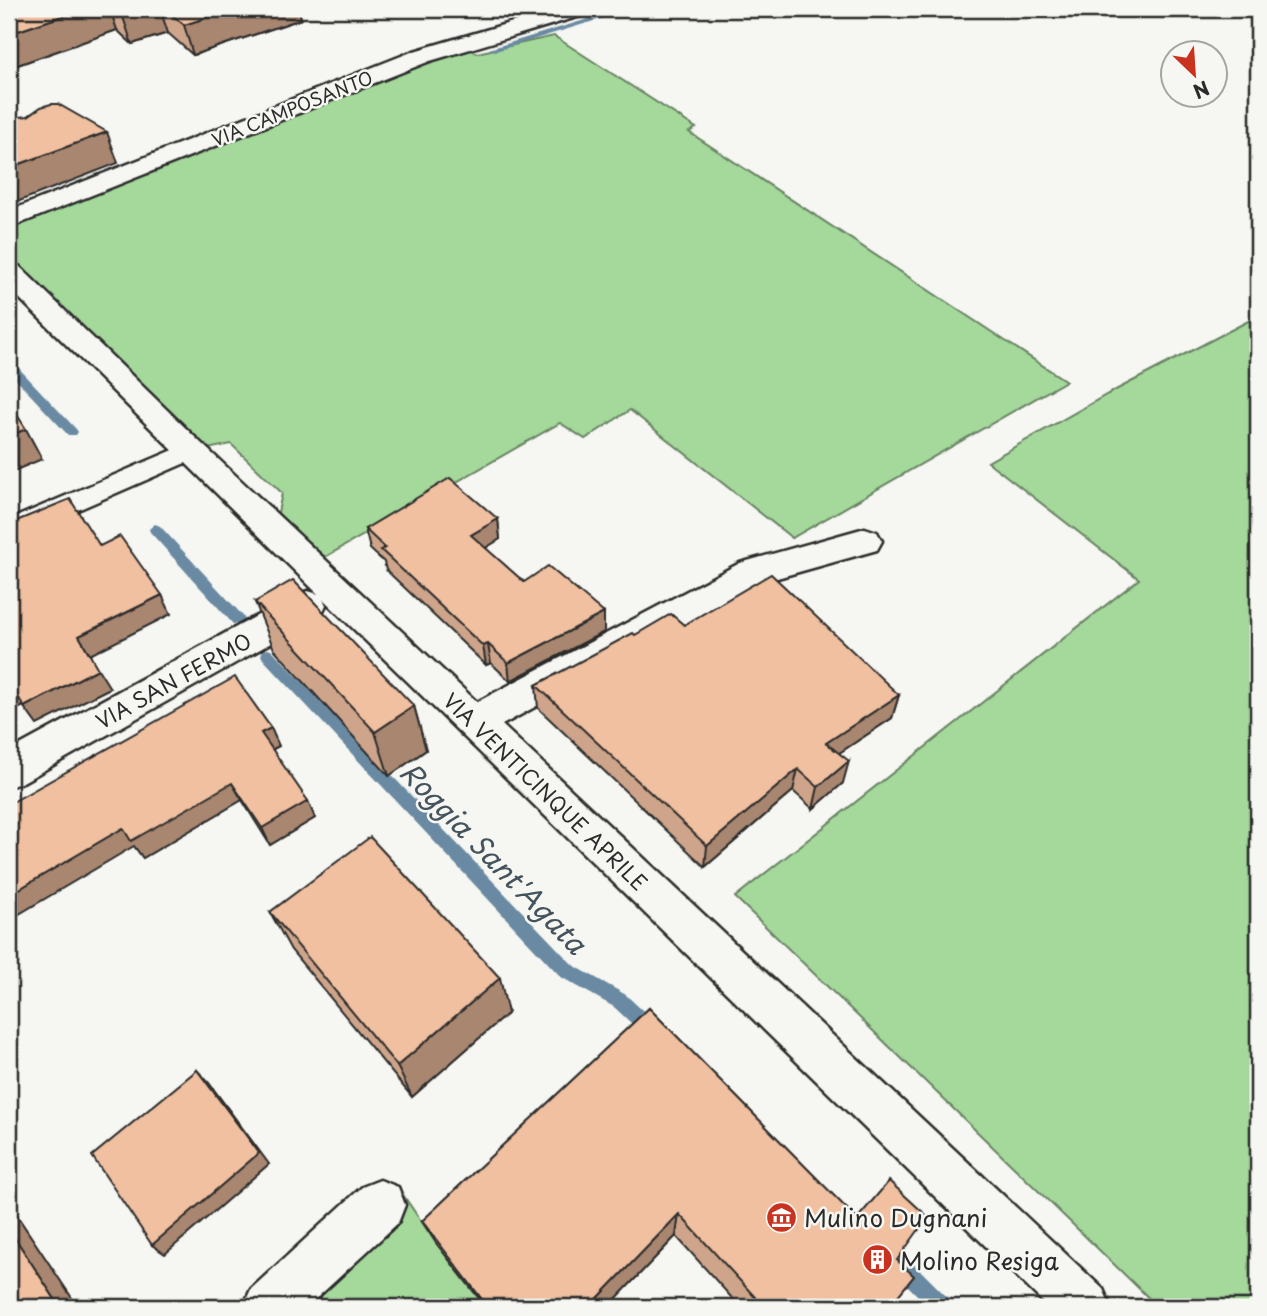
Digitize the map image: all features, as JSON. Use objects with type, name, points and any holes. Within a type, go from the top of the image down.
[{"type":"street","name":"VIA CAMPOSANTO","points":[[9,220],[422,56],[579,9]]},
{"type":"street","name":"VIA VENTICINQUE APRILE","points":[[9,272],[190,451],[1085,1307]]},
{"type":"street","points":[[9,531],[190,451]]},
{"type":"street","points":[[473,722],[752,572],[865,541]]},
{"type":"street","name":"VIA SAN FERMO","points":[[9,770],[337,590]]},
{"type":"street","points":[[269,1307],[380,1205]]},
{"type":"green space","points":[[554,36],[696,128],[689,132],[1066,381],[792,538],[630,410],[585,439],[560,423],[325,557],[277,517],[282,493],[231,444],[208,449],[9,262],[9,226],[467,48],[477,53]]},
{"type":"green space","points":[[1258,316],[1258,1307],[1158,1307],[735,897],[1139,579],[988,462],[1108,394]]},
{"type":"green space","points":[[399,1189],[485,1307],[268,1307]]},
{"type":"building","points":[[9,9],[83,9],[9,34]]},
{"type":"building","points":[[116,9],[140,9],[122,14]]},
{"type":"building","points":[[165,9],[234,9],[184,25]]},
{"type":"building","points":[[51,104],[58,104],[107,132],[9,168],[9,118],[28,116]]},
{"type":"building","points":[[9,402],[26,429],[9,436]]},
{"type":"building","points":[[450,478],[498,519],[471,535],[524,582],[548,566],[604,613],[508,663],[488,644],[483,646],[381,550],[385,548],[365,529]]},
{"type":"building","points":[[70,499],[100,546],[120,536],[162,595],[79,636],[98,669],[24,707],[12,686],[9,688],[9,524]]},
{"type":"building","points":[[771,574],[899,695],[826,743],[849,761],[818,787],[798,769],[707,846],[536,685],[671,614],[684,625]]},
{"type":"building","points":[[293,580],[414,706],[375,732],[255,602]]},
{"type":"building","points":[[235,677],[271,728],[261,733],[308,801],[262,828],[232,783],[131,841],[123,828],[9,895],[9,804]]},
{"type":"building","points":[[370,837],[500,978],[397,1066],[270,912]]},
{"type":"building","points":[[649,1008],[857,1219],[889,1181],[928,1217],[897,1260],[914,1276],[889,1307],[764,1307],[679,1214],[596,1300],[602,1307],[488,1307],[422,1221]]},
{"type":"building","points":[[197,1070],[259,1153],[152,1245],[92,1156]]},
{"type":"building","points":[[9,1229],[60,1307],[9,1307]]},
{"type":"waterway","points":[[493,49],[629,9]]},
{"type":"waterway","name":"Roggia Sant'Agata","points":[[9,365],[72,432]]},
{"type":"waterway","name":"Roggia Sant'Agata","points":[[155,529],[238,620]]},
{"type":"waterway","name":"Roggia Sant'Agata","points":[[268,655],[567,971],[620,1001],[650,1029]]},
{"type":"waterway","name":"Roggia Sant'Agata","points":[[900,1264],[943,1307]]},
{"type":"place","name":"Mulino Dugnani","points":[[781,1217]]},
{"type":"place","name":"Molino Resiga","points":[[877,1260]]}]
